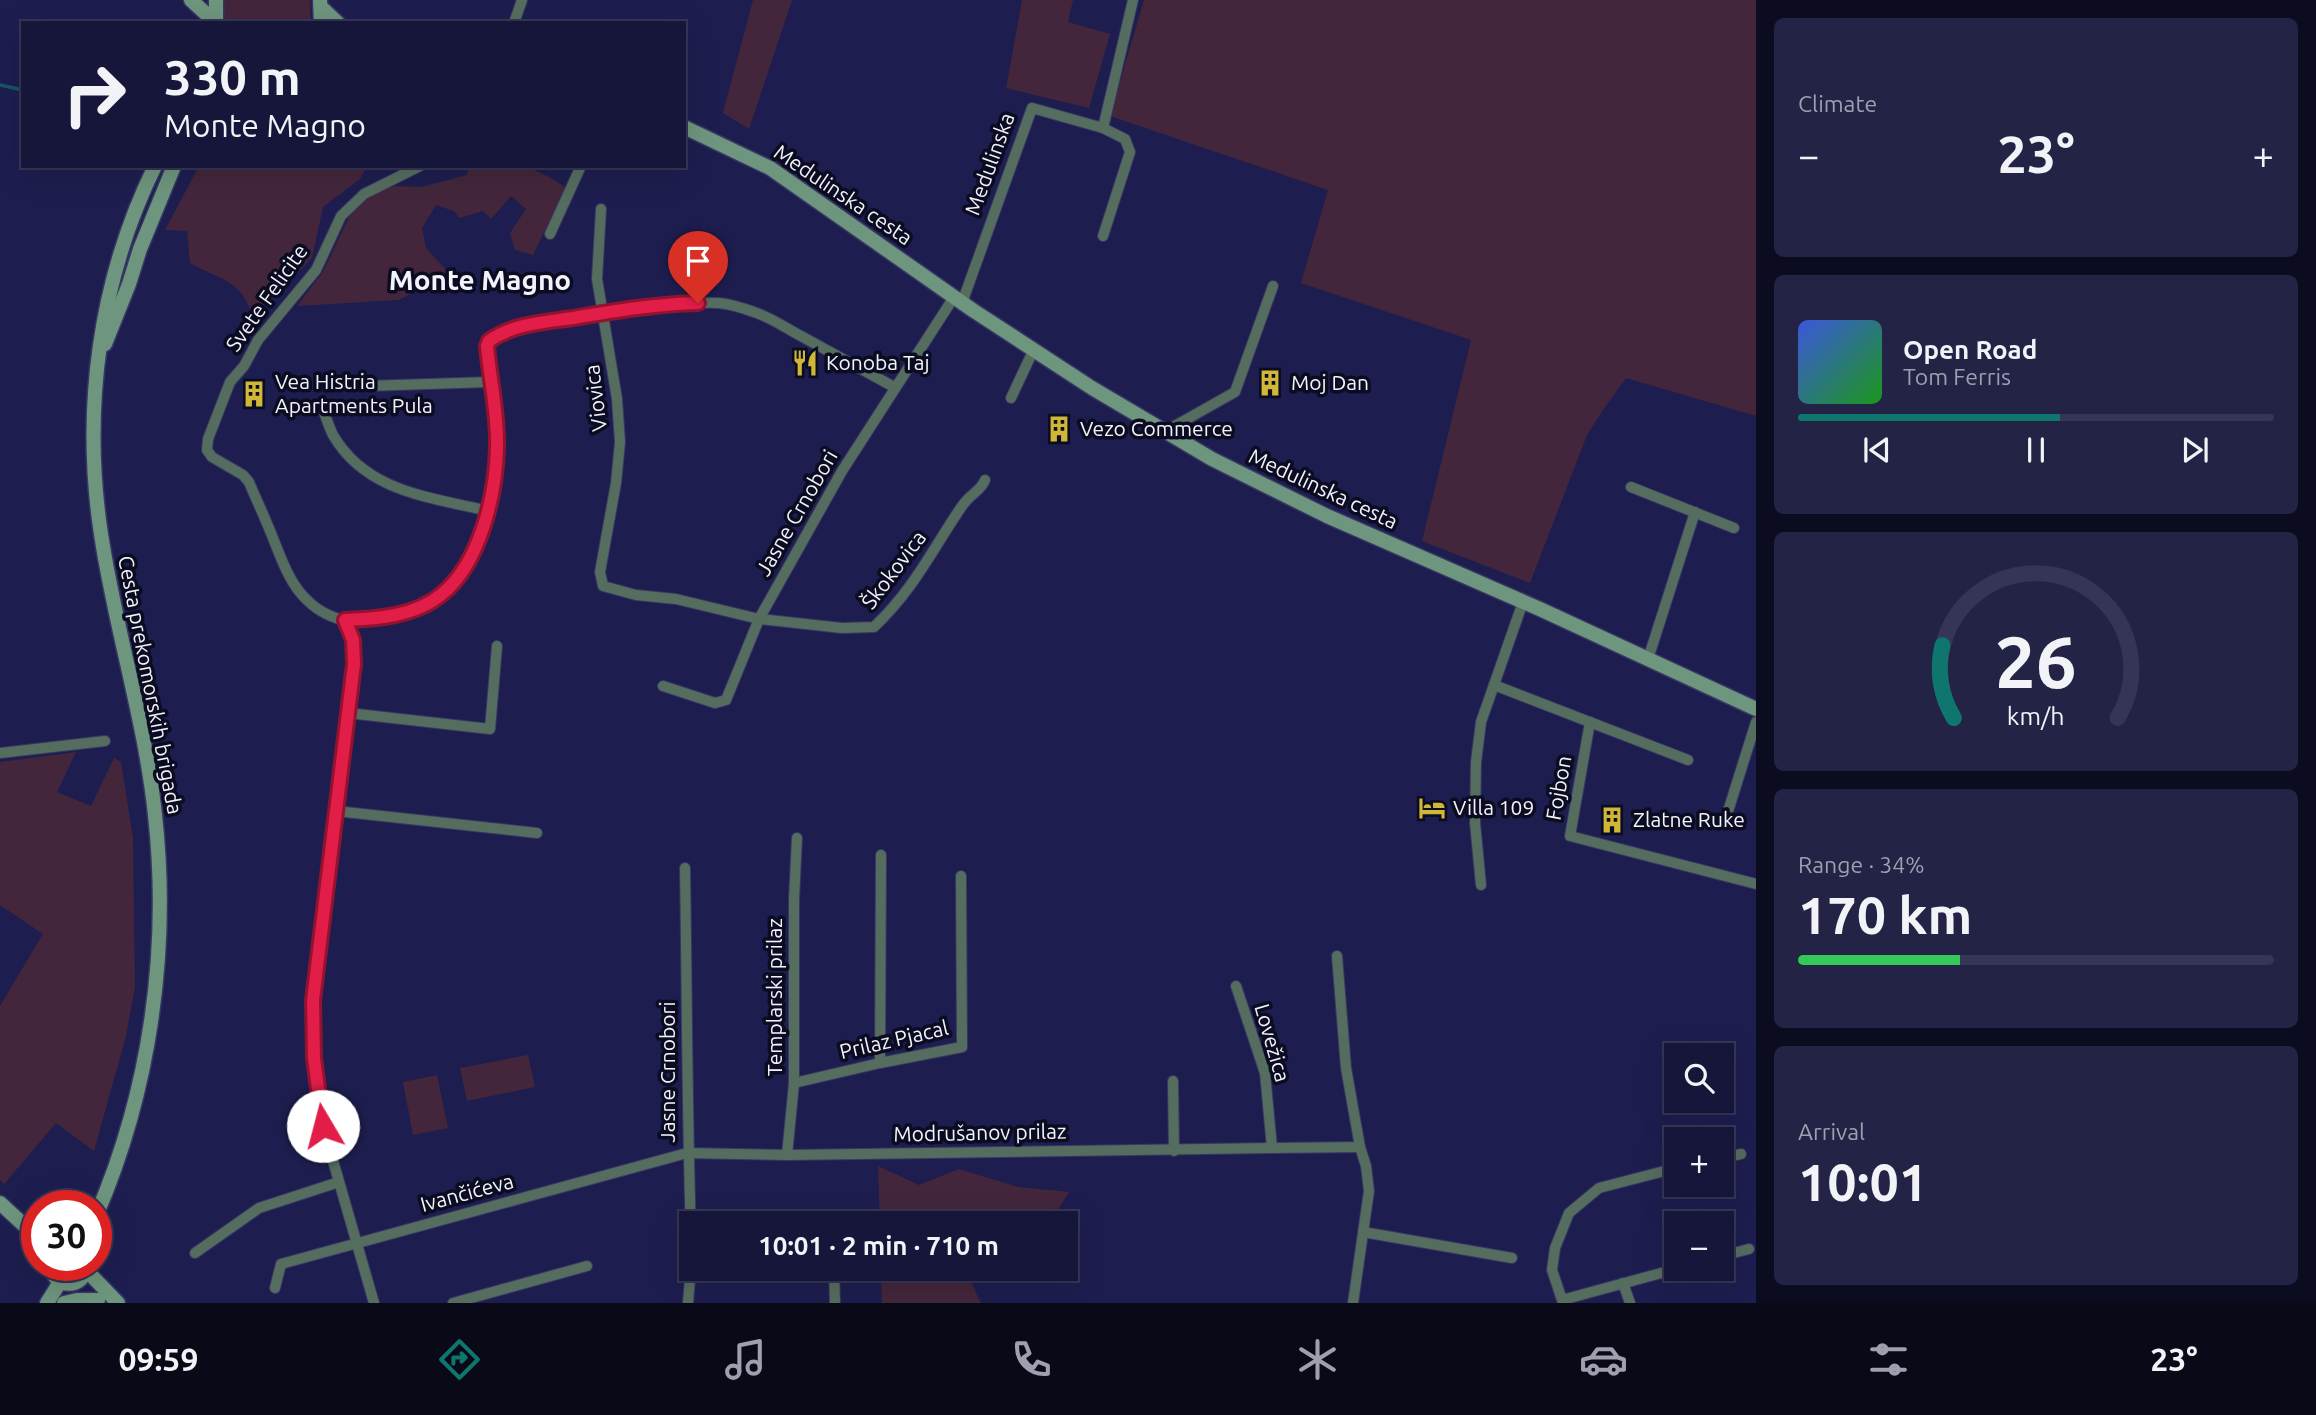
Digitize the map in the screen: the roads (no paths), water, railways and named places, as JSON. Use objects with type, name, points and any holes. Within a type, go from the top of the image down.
[{"type":"main road","points":[[191,0],[214,21]]},
{"type":"main road","points":[[215,21],[216,0]]},
{"type":"main road","points":[[321,10],[335,21]]},
{"type":"main road","name":"Medulinska cesta","points":[[686,128],[770,168],[958,300],[1164,432],[1280,494],[1756,709]]},
{"type":"main road","name":"Cesta prekomorskih brigada","points":[[106,1190],[113,1175],[146,1050],[156,980],[160,911],[158,841],[151,782],[103,549],[95,487],[93,426],[97,365],[116,267],[133,217],[154,168]]},
{"type":"main road","name":"Cesta prekomorskih brigada","points":[[97,365],[173,168]]},
{"type":"main road","points":[[0,1203],[21,1220]]},
{"type":"main road","points":[[75,1284],[80,1281]]},
{"type":"main road","points":[[99,1281],[118,1303]]},
{"type":"main road","points":[[47,1303],[60,1282],[75,1284],[100,1301]]},
{"type":"main road","points":[[64,1303],[77,1300],[100,1301]]},
{"type":"street","points":[[515,21],[522,0]]},
{"type":"street","points":[[1103,128],[1133,0]]},
{"type":"street","name":"Medulinska","points":[[958,300],[1032,108],[1103,128],[1125,139],[1130,152],[1104,236]]},
{"type":"street","name":"Svete Felicite","points":[[345,620],[325,613],[308,601],[283,562],[249,482],[243,475],[212,457],[207,450],[208,439],[230,382],[258,340],[316,270],[341,216],[365,194],[416,168]]},
{"type":"street","points":[[550,234],[579,168]]},
{"type":"street","name":"Viovica","points":[[600,582],[618,473],[620,442],[617,399],[597,268],[601,209]]},
{"type":"street","points":[[1164,432],[1235,392],[1273,286]]},
{"type":"street","name":"Jasne Crnobori","points":[[663,686],[715,703],[726,700],[759,619],[842,471],[894,387],[958,300]]},
{"type":"street","points":[[374,1303],[323,1126],[314,1058],[313,1000],[354,664],[353,640],[345,620],[372,619],[422,606],[442,594],[467,562],[488,511],[494,485],[497,446],[487,346],[489,341],[519,328],[604,313],[677,303],[719,303],[756,312],[894,387]]},
{"type":"street","points":[[1011,398],[1034,349]]},
{"type":"street","points":[[365,386],[490,382]]},
{"type":"street","points":[[321,404],[333,434],[351,459],[383,483],[488,511]]},
{"type":"street","name":"Škokovica","points":[[600,582],[603,586],[636,595],[676,598],[759,619],[842,628],[874,627],[898,603],[928,562],[954,518],[985,481]]},
{"type":"street","points":[[1632,487],[1734,528]]},
{"type":"street","points":[[1648,659],[1695,513]]},
{"type":"street","points":[[1481,885],[1475,823],[1480,722],[1523,602]]},
{"type":"street","points":[[348,713],[490,729],[496,646]]},
{"type":"street","points":[[1494,685],[1688,760]]},
{"type":"street","name":"Fojbon","points":[[1591,722],[1570,836],[1756,884]]},
{"type":"street","points":[[1724,824],[1756,722]]},
{"type":"street","points":[[0,753],[105,741]]},
{"type":"street","points":[[336,811],[537,834]]},
{"type":"street","name":"Templarski prilaz","points":[[787,1155],[794,1083],[794,899],[797,838]]},
{"type":"street","points":[[880,1063],[881,855]]},
{"type":"street","name":"Jasne Crnobori","points":[[685,868],[690,1211]]},
{"type":"street","name":"Prilaz Pjacal","points":[[794,1083],[962,1047],[961,876]]},
{"type":"street","points":[[1336,956],[1346,1068],[1369,1191],[1353,1303]]},
{"type":"street","name":"Lovežica","points":[[1236,986],[1265,1073],[1272,1148]]},
{"type":"street","points":[[1173,1081],[1174,1151]]},
{"type":"street","points":[[1272,1148],[1360,1147]]},
{"type":"street","name":"Modrušanov prilaz","points":[[687,1153],[787,1155],[1272,1148]]},
{"type":"street","name":"Ivančićeva","points":[[275,1288],[281,1264],[687,1153]]},
{"type":"street","points":[[1734,1155],[1741,1154]]},
{"type":"street","points":[[1664,1171],[1600,1188],[1569,1213],[1555,1248],[1552,1270],[1562,1300],[1664,1272]]},
{"type":"street","points":[[195,1253],[259,1208],[339,1182]]},
{"type":"street","points":[[1363,1232],[1512,1258]]},
{"type":"street","points":[[1734,1253],[1749,1249]]},
{"type":"street","points":[[453,1303],[587,1266]]},
{"type":"street","points":[[688,1303],[690,1281]]},
{"type":"street","points":[[834,1281],[835,1303]]},
{"type":"street","points":[[1623,1283],[1630,1303]]},
{"type":"waterway","points":[[0,85],[21,90]]},
{"type":"place","name":"Konoba Taj","points":[[805,363]]},
{"type":"place","name":"Moj Dan","points":[[1270,383]]},
{"type":"place","name":"Vea Histria Apartments Pula","points":[[254,394]]},
{"type":"place","name":"Vezo Commerce","points":[[1059,429]]},
{"type":"place","name":"Villa 109","points":[[1432,808]]},
{"type":"place","name":"Zlatne Ruke","points":[[1612,820]]},
{"type":"district","name":"Monte Magno","points":[[480,280]]}]
